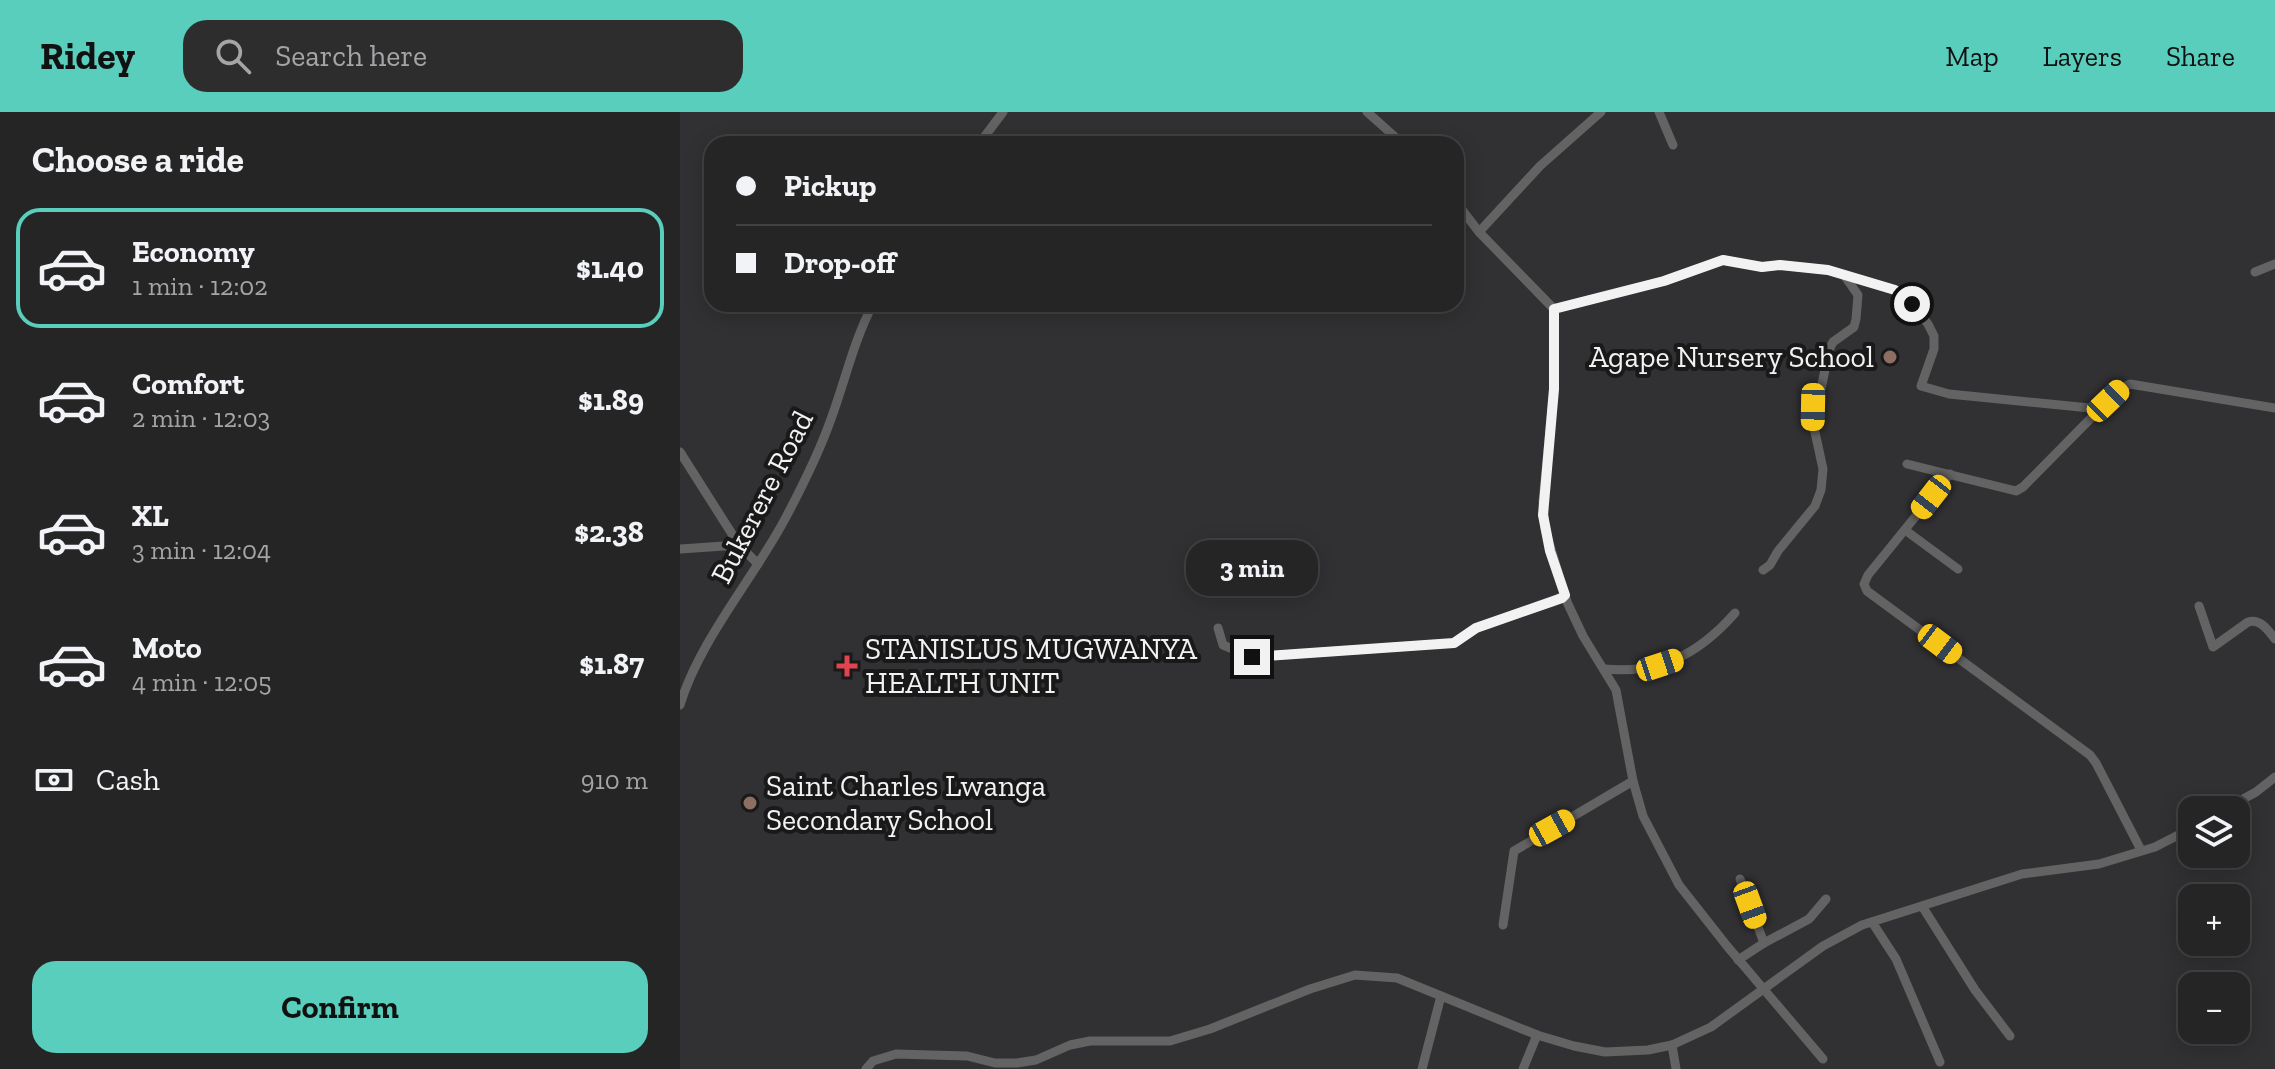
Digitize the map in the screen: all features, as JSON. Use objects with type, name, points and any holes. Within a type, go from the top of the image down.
[{"type":"street","points":[[985,136],[1003,112]]},
{"type":"street","points":[[1367,112],[1394,136]]},
{"type":"street","points":[[1479,232],[1540,166],[1601,112]]},
{"type":"street","points":[[1659,112],[1673,145]]},
{"type":"street","points":[[1464,212],[1554,309],[1554,389],[1543,515],[1550,551],[1565,595],[1583,636],[1616,690],[1633,781],[1651,835],[1679,885],[1823,1059]]},
{"type":"street","points":[[1554,309],[1664,281],[1723,260],[1762,267],[1806,266],[1895,290],[1912,304],[1934,336],[1934,349],[1921,386],[1949,394],[2100,409]]},
{"type":"street","points":[[2255,272],[2275,264]]},
{"type":"street","points":[[1763,570],[1815,506],[1821,490],[1823,469],[1814,432],[1813,407],[1821,389],[1829,350],[1833,342],[1854,327],[1856,319],[1858,295],[1844,275]]},
{"type":"street","name":"Bukerere Road","points":[[680,705],[699,659],[785,519],[830,421],[869,312]]},
{"type":"street","points":[[1907,464],[2016,491],[2122,388],[2130,384],[2275,408]]},
{"type":"street","points":[[681,455],[739,545],[758,564]]},
{"type":"street","points":[[1950,474],[1868,575],[1864,584],[1867,591],[2090,755],[2141,850]]},
{"type":"street","points":[[1905,530],[1958,569]]},
{"type":"street","points":[[680,549],[739,545]]},
{"type":"street","points":[[1218,628],[1223,645],[1252,657],[1454,643],[1476,628],[1565,595]]},
{"type":"street","points":[[2199,606],[2213,647],[2254,620],[2275,639]]},
{"type":"street","points":[[1604,669],[1640,670],[1685,657],[1705,644],[1735,613]]},
{"type":"street","points":[[2249,796],[2275,778]]},
{"type":"street","points":[[1503,925],[1514,851],[1633,781]]},
{"type":"street","points":[[866,1069],[873,1061],[896,1054],[967,1056],[995,1063],[1017,1063],[1036,1060],[1070,1045],[1090,1041],[1170,1041],[1355,975],[1397,978],[1537,1035],[1605,1052],[1630,1052],[1672,1045],[1711,1027],[1823,946],[1872,922],[2022,874],[2099,864],[2178,836]]},
{"type":"street","points":[[1740,879],[1764,943]]},
{"type":"street","points":[[1738,960],[1809,919],[1826,899]]},
{"type":"street","points":[[1922,906],[1975,990],[2010,1036]]},
{"type":"street","points":[[1872,922],[1896,959],[1940,1062]]},
{"type":"street","points":[[1422,1069],[1441,996]]},
{"type":"street","points":[[1523,1069],[1537,1035]]},
{"type":"street","points":[[1672,1045],[1676,1069]]},
{"type":"place","name":"Agape Nursery School","points":[[1890,357]]},
{"type":"place","name":"STANISLUS MUGWANYA HEALTH UNIT","points":[[847,666]]},
{"type":"place","name":"Saint Charles Lwanga Secondary School","points":[[750,803]]},
{"type":"route","points":[[1252,657],[1454,643],[1476,628],[1565,595],[1550,551],[1543,515],[1552,430],[1554,309],[1664,281],[1723,260],[1750,266],[1806,266],[1828,270],[1895,290],[1912,304]]}]
